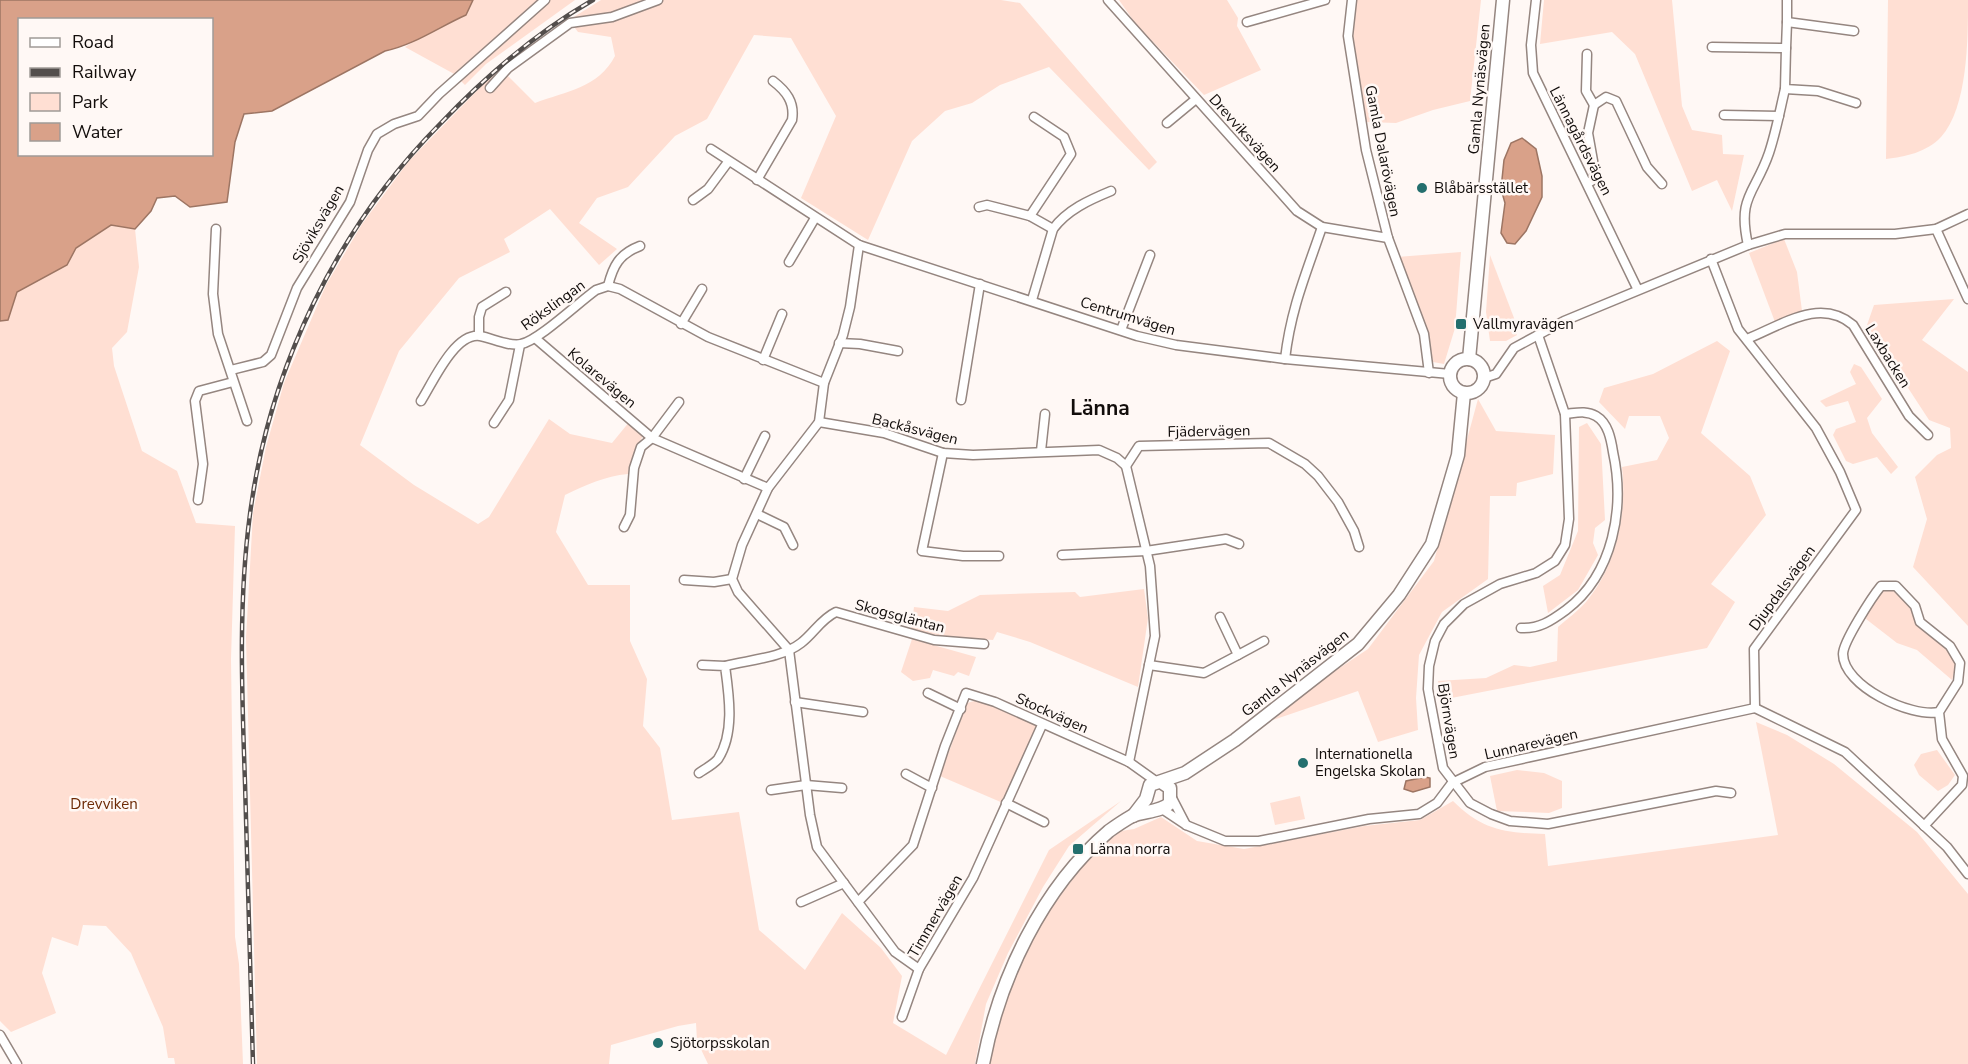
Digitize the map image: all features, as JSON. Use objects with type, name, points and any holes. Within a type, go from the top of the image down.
[{"type":"street","name":"Sjöviksvägen","points":[[231,370],[263,362],[271,355],[297,288],[350,202],[368,150],[377,134],[394,124],[418,117],[439,94],[545,0]]},
{"type":"street","points":[[490,88],[508,68],[570,23],[612,16],[658,0]]},
{"type":"street","name":"Drevviksvägen","points":[[1108,0],[1297,211],[1322,227],[1388,238]]},
{"type":"street","points":[[1247,22],[1325,0]]},
{"type":"street","name":"Gamla Dalarövägen","points":[[1352,0],[1348,36],[1366,150],[1388,238],[1424,334],[1429,373]]},
{"type":"street","name":"Gamla Nynäsvägen","points":[[1469,359],[1503,0]]},
{"type":"street","name":"Lännagårdsvägen","points":[[1536,0],[1531,45],[1533,73],[1638,288]]},
{"type":"street","points":[[1748,245],[1743,224],[1744,207],[1769,154],[1785,89],[1787,0]]},
{"type":"street","points":[[1787,22],[1854,31]]},
{"type":"street","points":[[1712,47],[1786,48]]},
{"type":"street","points":[[1587,54],[1586,91],[1594,105],[1588,133],[1596,172],[1593,180],[1587,183]]},
{"type":"street","points":[[757,180],[792,120],[794,110],[785,90],[773,81]]},
{"type":"street","points":[[1785,89],[1818,91],[1856,103]]},
{"type":"street","points":[[1594,105],[1606,97],[1616,101],[1647,167],[1662,184]]},
{"type":"street","points":[[1167,123],[1196,99]]},
{"type":"street","points":[[1724,115],[1779,116]]},
{"type":"street","points":[[1030,216],[1071,154],[1064,137],[1034,117]]},
{"type":"street","name":"Centrumvägen","points":[[711,149],[859,245],[1121,330],[1176,345],[1450,374]]},
{"type":"street","points":[[693,200],[708,189],[728,162]]},
{"type":"street","points":[[1032,300],[1053,229],[1062,218],[1093,198],[1111,191]]},
{"type":"street","points":[[979,207],[987,205],[1030,216],[1053,229]]},
{"type":"street","points":[[1484,378],[1496,374],[1514,348],[1538,334],[1638,288],[1748,245],[1785,234],[1895,234],[1936,229],[1968,214]]},
{"type":"street","points":[[789,262],[815,218]]},
{"type":"street","points":[[1285,358],[1289,322],[1322,227]]},
{"type":"street","points":[[216,229],[213,294],[218,334],[247,421]]},
{"type":"street","points":[[1936,229],[1968,299]]},
{"type":"street","points":[[702,665],[725,666],[789,650],[738,592],[732,579],[742,545],[768,488],[819,422],[824,383],[850,307],[859,245]]},
{"type":"street","name":"Rökslingan","points":[[608,286],[613,266],[628,250],[640,246]]},
{"type":"street","points":[[1121,330],[1149,255]]},
{"type":"street","name":"Djupdalsvägen","points":[[1711,259],[1738,329],[1816,428],[1840,472],[1856,510],[1754,648],[1755,708]]},
{"type":"street","points":[[961,400],[980,284]]},
{"type":"street","name":"Rökslingan","points":[[479,335],[520,345],[535,338],[596,290],[608,286],[620,289],[681,324],[763,360],[824,383]]},
{"type":"street","points":[[681,324],[702,289]]},
{"type":"street","points":[[421,400],[451,351],[464,338],[479,335],[478,317],[482,306],[506,292]]},
{"type":"street","name":"Laxbacken","points":[[1747,339],[1822,311],[1840,314],[1853,325],[1909,416],[1928,435]]},
{"type":"street","points":[[763,360],[782,314]]},
{"type":"street","name":"Björnvägen","points":[[1538,334],[1565,414],[1569,519],[1565,545],[1555,561],[1536,573],[1500,584],[1464,604],[1444,624],[1435,641],[1428,689],[1443,768],[1452,783],[1470,803],[1510,821],[1548,824],[1716,791],[1731,793]]},
{"type":"street","name":"Kolarevägen","points":[[535,338],[652,438],[768,488]]},
{"type":"street","points":[[839,344],[860,344],[898,351]]},
{"type":"street","points":[[495,423],[508,400],[520,345]]},
{"type":"street","points":[[1469,359],[1479,363],[1484,378],[1480,388],[1464,393],[1453,386],[1450,374],[1457,363],[1469,359]]},
{"type":"street","points":[[198,500],[203,464],[195,401],[199,391],[233,382]]},
{"type":"street","name":"Gamla Nynäsvägen","points":[[1133,816],[1153,788],[1200,764],[1358,644],[1399,595],[1432,544],[1458,455],[1464,393]]},
{"type":"street","points":[[624,527],[630,515],[634,468],[641,447],[652,438],[679,402]]},
{"type":"street","points":[[1521,628],[1534,628],[1552,621],[1575,603],[1605,563],[1614,530],[1618,473],[1606,426],[1597,416],[1586,411],[1565,414]]},
{"type":"street","points":[[1041,451],[1045,414]]},
{"type":"street","name":"Backåsvägen","points":[[819,422],[884,433],[943,453],[973,455],[1099,450],[1117,458],[1126,466]]},
{"type":"street","points":[[744,479],[765,436]]},
{"type":"street","name":"Fjädervägen","points":[[1126,466],[1139,446],[1269,443],[1305,465],[1318,476],[1338,502],[1359,547]]},
{"type":"street","points":[[943,453],[922,552],[963,556],[999,556]]},
{"type":"street","points":[[1126,466],[1146,551],[1155,636],[1129,762]]},
{"type":"street","points":[[757,514],[784,527],[793,545]]},
{"type":"street","points":[[1062,555],[1146,551],[1226,539],[1239,544]]},
{"type":"street","points":[[684,580],[714,582],[732,579]]},
{"type":"street","points":[[1924,826],[1962,785],[1963,776],[1942,739],[1939,712],[1958,682],[1960,663],[1950,646],[1920,622],[1915,606],[1896,586],[1881,586],[1866,603],[1842,651],[1844,665],[1858,682],[1900,707],[1926,715],[1939,712]]},
{"type":"street","name":"Skogsgläntan","points":[[789,650],[800,644],[826,616],[836,612],[934,640],[984,644]]},
{"type":"street","points":[[1220,617],[1238,655]]},
{"type":"street","points":[[1149,665],[1204,674],[1263,641]]},
{"type":"street","name":"Timmervägen","points":[[789,650],[806,785],[817,847],[895,952],[913,969],[973,878],[1042,725]]},
{"type":"street","points":[[699,773],[717,760],[724,746],[730,713],[725,666]]},
{"type":"street","points":[[858,902],[913,846],[945,746],[961,709],[928,693]]},
{"type":"street","name":"Stockvägen","points":[[961,709],[966,693],[995,702],[1129,762],[1139,770],[1153,788]]},
{"type":"street","points":[[795,702],[863,712]]},
{"type":"street","points":[[1755,708],[1845,752],[1947,848],[1968,874]]},
{"type":"street","name":"Lunnarevägen","points":[[1159,809],[1186,825],[1224,841],[1259,841],[1369,819],[1419,814],[1437,803],[1452,783],[1485,767],[1755,708]]},
{"type":"street","name":"Gamla Nynäsvägen","points":[[983,1064],[992,1021],[1004,985],[1018,954],[1085,854],[1111,830],[1133,816],[1159,809],[1200,764]]},
{"type":"street","points":[[906,774],[933,788]]},
{"type":"street","points":[[1159,809],[1153,788],[1166,784],[1186,825]]},
{"type":"street","points":[[771,790],[806,785],[842,788]]},
{"type":"street","points":[[1006,803],[1044,822]]},
{"type":"street","points":[[801,902],[844,883]]},
{"type":"street","points":[[902,1017],[913,969]]},
{"type":"street","points":[[0,1035],[17,1064]]},
{"type":"green space","name":"Drevviken","points":[[27,0],[21,18],[18,18],[18,156],[23,156],[128,228],[135,229],[139,267],[127,332],[112,348],[114,366],[142,451],[177,471],[196,523],[235,526],[231,659],[235,937],[239,964],[243,1064],[175,1064],[174,1058],[168,1058],[163,1027],[131,953],[106,926],[83,925],[78,946],[52,937],[42,973],[56,1013],[11,1032],[0,1021],[0,20]]},
{"type":"green space","points":[[473,0],[540,0],[456,75],[405,47],[430,31],[466,15]]},
{"type":"green space","points":[[548,0],[575,0],[486,64],[465,85],[459,79]]},
{"type":"green space","points":[[601,0],[1001,0],[1020,3],[1157,162],[1149,170],[1049,67],[1000,85],[972,103],[945,111],[912,141],[868,240],[801,198],[836,116],[791,38],[754,35],[707,119],[675,136],[628,187],[597,198],[579,223],[617,249],[599,265],[550,209],[504,239],[510,252],[459,278],[399,351],[360,445],[414,485],[478,524],[489,517],[549,419],[570,434],[612,443],[630,421],[644,434],[634,452],[628,474],[588,484],[565,495],[556,532],[588,585],[630,585],[630,641],[647,679],[643,726],[660,748],[672,820],[739,812],[759,930],[805,970],[842,913],[881,948],[902,976],[893,1023],[946,1055],[1049,850],[1121,801],[1069,846],[1043,887],[1008,953],[986,1004],[975,1064],[708,1064],[697,1041],[696,1023],[611,1045],[609,1064],[257,1064],[246,638],[253,513],[266,447],[284,383],[326,285],[362,224],[408,162],[493,74],[507,75],[535,103],[581,87],[591,82],[608,67],[615,56],[611,37],[578,32],[569,20]]},
{"type":"green space","points":[[1119,0],[1227,0],[1238,18],[1237,26],[1261,70],[1204,95],[1135,23]]},
{"type":"green space","points":[[1356,0],[1481,0],[1470,101],[1433,110],[1396,123],[1366,122],[1353,36]]},
{"type":"green space","points":[[1544,0],[1672,0],[1682,106],[1692,130],[1722,135],[1723,154],[1744,155],[1732,211],[1717,180],[1692,191],[1635,54],[1612,32],[1540,44]]},
{"type":"green space","points":[[1888,0],[1968,0],[1968,16],[1965,72],[1957,108],[1950,124],[1941,137],[1922,150],[1886,159]]},
{"type":"green space","points":[[1784,239],[1797,272],[1802,311],[1775,322],[1749,253]]},
{"type":"green space","points":[[1461,252],[1455,328],[1444,364],[1433,362],[1428,335],[1397,257]]},
{"type":"green space","points":[[1490,255],[1514,318],[1517,335],[1506,341],[1490,341],[1486,312]]},
{"type":"green space","points":[[1954,299],[1922,340],[1968,372],[1968,626],[1913,567],[1927,519],[1915,477],[1937,455],[1951,448],[1950,428],[1929,420],[1867,325],[1874,305]]},
{"type":"green space","points":[[1717,341],[1730,351],[1701,433],[1750,476],[1766,515],[1711,584],[1735,602],[1707,648],[1441,700],[1438,681],[1486,678],[1514,665],[1530,667],[1557,661],[1558,627],[1586,602],[1597,587],[1618,538],[1623,502],[1622,467],[1657,460],[1669,438],[1660,416],[1629,416],[1625,429],[1599,402],[1604,388],[1653,374]]},
{"type":"green space","points":[[1854,364],[1861,367],[1882,399],[1867,418],[1872,433],[1898,467],[1891,474],[1877,457],[1853,464],[1846,461],[1833,435],[1836,429],[1856,422],[1848,401],[1826,407],[1820,401],[1856,384],[1850,372]]},
{"type":"green space","points":[[1478,399],[1496,431],[1555,435],[1553,474],[1517,483],[1516,496],[1490,496],[1488,579],[1442,612],[1419,655],[1416,698],[1418,730],[1378,742],[1358,691],[1273,720],[1323,679],[1368,649],[1434,561]]},
{"type":"green space","points":[[1587,423],[1601,444],[1605,520],[1595,528],[1593,543],[1598,555],[1578,590],[1548,613],[1543,586],[1560,575],[1578,531],[1579,427]]},
{"type":"green space","points":[[1144,589],[1148,618],[1138,687],[1030,642],[997,632],[993,640],[941,636],[911,629],[914,607],[948,611],[980,595],[1075,592],[1080,597]]},
{"type":"green space","points":[[1883,591],[1896,591],[1948,649],[1956,665],[1952,680],[1917,650],[1897,643],[1866,619],[1870,605]]},
{"type":"green space","points":[[912,639],[976,657],[969,676],[958,672],[954,676],[933,670],[930,678],[913,681],[901,672]]},
{"type":"green space","points":[[981,699],[1039,726],[1003,803],[940,776],[967,703]]},
{"type":"green space","points":[[1756,722],[1787,735],[1834,764],[1917,832],[1968,894],[1968,1064],[989,1064],[1004,999],[1041,922],[1083,865],[1121,831],[1134,829],[1161,817],[1197,841],[1244,849],[1364,826],[1420,820],[1453,801],[1474,818],[1495,828],[1545,834],[1548,866],[1778,835]]},
{"type":"green space","points":[[1937,750],[1955,775],[1948,785],[1938,791],[1919,775],[1914,765],[1921,754]]},
{"type":"green space","points":[[1517,770],[1544,773],[1562,781],[1562,808],[1549,813],[1497,811],[1490,776]]},
{"type":"green space","points":[[1300,796],[1305,819],[1275,825],[1270,803]]},
{"type":"water","points":[[0,0],[473,0],[466,15],[406,45],[385,51],[272,111],[244,114],[235,142],[227,202],[190,207],[175,196],[157,198],[151,211],[135,229],[111,225],[76,248],[67,265],[17,292],[8,320],[0,321]]},
{"type":"water","points":[[1522,138],[1536,149],[1542,176],[1542,197],[1526,231],[1515,244],[1507,243],[1501,233],[1505,203],[1501,189],[1504,160],[1511,143]]},
{"type":"water","points":[[1430,778],[1430,787],[1413,792],[1404,789],[1406,781]]},
{"type":"railway","points":[[253,1064],[242,615],[250,514],[259,460],[273,406],[291,354],[313,303],[370,208],[403,165],[440,124],[493,72],[531,41],[593,0]]},
{"type":"place","name":"Blåbärsstället","points":[[1422,188]]},
{"type":"place","name":"Vallmyravägen","points":[[1461,324]]},
{"type":"place","name":"Internationella Engelska Skolan","points":[[1303,763]]},
{"type":"place","name":"Länna norra","points":[[1078,849]]},
{"type":"place","name":"Sjötorpsskolan","points":[[658,1043]]},
{"type":"district","name":"Länna","points":[[1100,408]]}]
